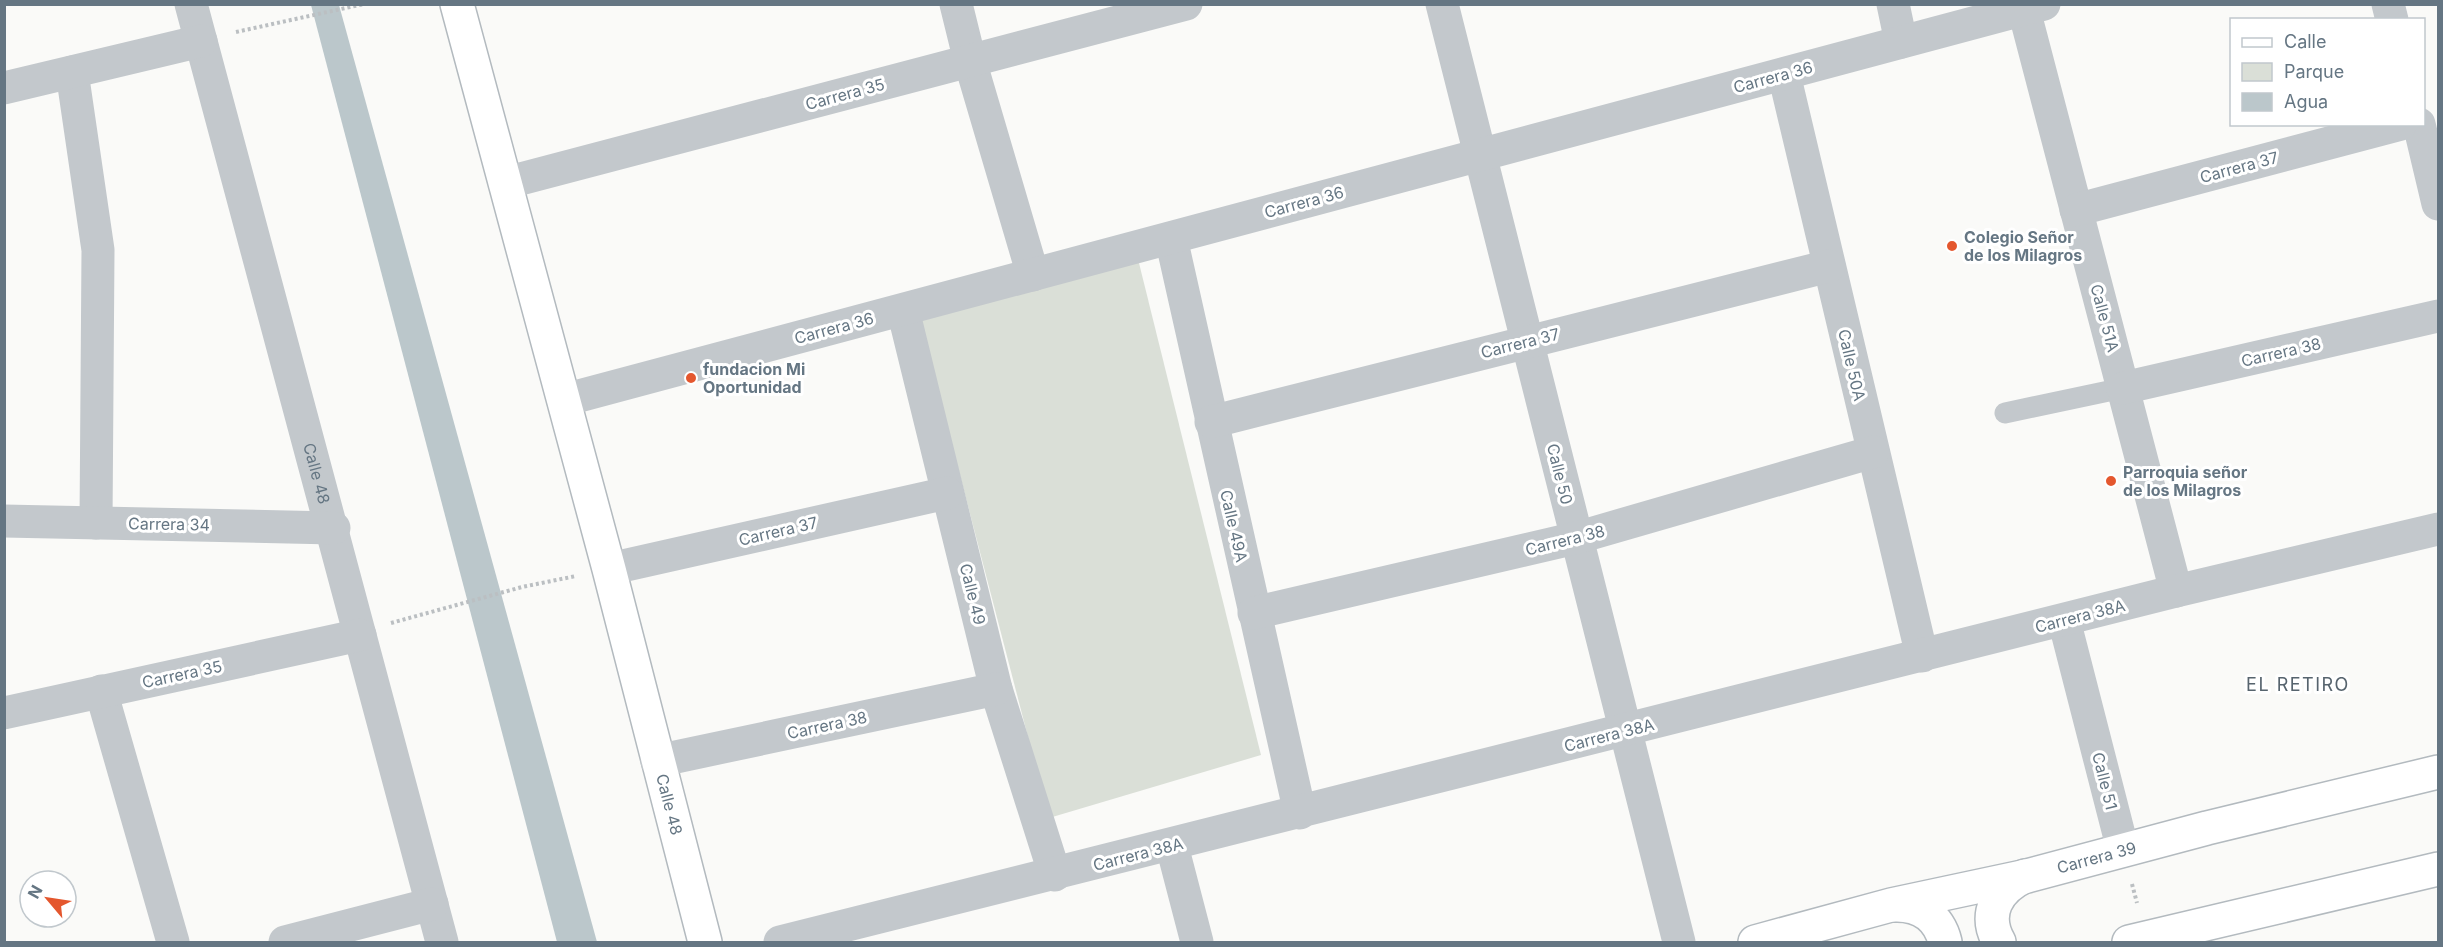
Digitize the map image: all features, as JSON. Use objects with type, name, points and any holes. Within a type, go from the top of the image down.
[{"type":"main road","name":"Calle 48","points":[[457,4],[609,569],[705,942]]},
{"type":"main road","name":"Carrera 39","points":[[1755,942],[1891,905],[2026,876],[2439,772]]},
{"type":"main road","points":[[2141,941],[2439,869]]},
{"type":"main road","points":[[1999,942],[1994,933],[1991,914],[1997,897],[2010,883],[2026,876]]},
{"type":"main road","points":[[1891,905],[1907,904],[1922,909],[1934,919],[1945,942]]},
{"type":"street","name":"Calle 48","points":[[191,4],[334,528],[360,635],[442,942]]},
{"type":"street","points":[[957,4],[970,61],[1033,275]]},
{"type":"street","name":"Carrera 35","points":[[505,183],[1186,4]]},
{"type":"street","name":"Calle 50","points":[[1442,4],[1679,942]]},
{"type":"street","points":[[1893,4],[1901,42]]},
{"type":"street","name":"Carrera 36","points":[[564,400],[2034,7]]},
{"type":"street","name":"Calle 51A","points":[[2034,7],[2076,210],[2176,591]]},
{"type":"street","points":[[4,88],[201,41]]},
{"type":"street","points":[[72,72],[98,250],[96,523]]},
{"type":"street","name":"Calle 50A","points":[[1784,74],[1922,656]]},
{"type":"street","name":"Carrera 37","points":[[2076,210],[2393,126]]},
{"type":"street","points":[[2420,126],[2439,204]]},
{"type":"street","name":"Calle 49A","points":[[1171,238],[1300,813]]},
{"type":"street","name":"Carrera 37","points":[[1211,422],[1829,266]]},
{"type":"street","name":"Calle 49","points":[[903,310],[996,688],[1055,875]]},
{"type":"street","name":"Carrera 38","points":[[2123,388],[2439,316]]},
{"type":"street","name":"Carrera 38","points":[[1254,613],[1576,538],[1873,452]]},
{"type":"street","name":"Carrera 37","points":[[609,569],[947,493]]},
{"type":"street","name":"Carrera 34","points":[[4,521],[334,528]]},
{"type":"street","name":"Carrera 38A","points":[[780,942],[1172,846],[2176,591],[2439,529]]},
{"type":"street","name":"Calle 51","points":[[2064,620],[2123,850]]},
{"type":"street","name":"Carrera 35","points":[[4,713],[360,635]]},
{"type":"street","name":"Carrera 38","points":[[657,761],[996,688]]},
{"type":"street","points":[[101,691],[173,942]]},
{"type":"street","points":[[1172,846],[1197,942]]},
{"type":"street","points":[[285,942],[432,904]]},
{"type":"lane","points":[[2005,413],[2123,388]]},
{"type":"path","points":[[257,27],[364,4]]},
{"type":"path","points":[[421,613],[522,587],[609,569]]},
{"type":"path","points":[[2123,850],[2141,941]]},
{"type":"green space","points":[[1137,255],[1261,755],[1049,818],[920,321]]},
{"type":"water","points":[[311,5],[339,5],[597,942],[557,942]]},
{"type":"place","name":"Colegio Señor de los Milagros","points":[[1952,246]]},
{"type":"place","name":"fundacion Mi Oportunidad","points":[[691,378]]},
{"type":"place","name":"Parroquia señor de los Milagros","points":[[2111,481]]},
{"type":"district","name":"EL RETIRO","points":[[2298,684]]}]
